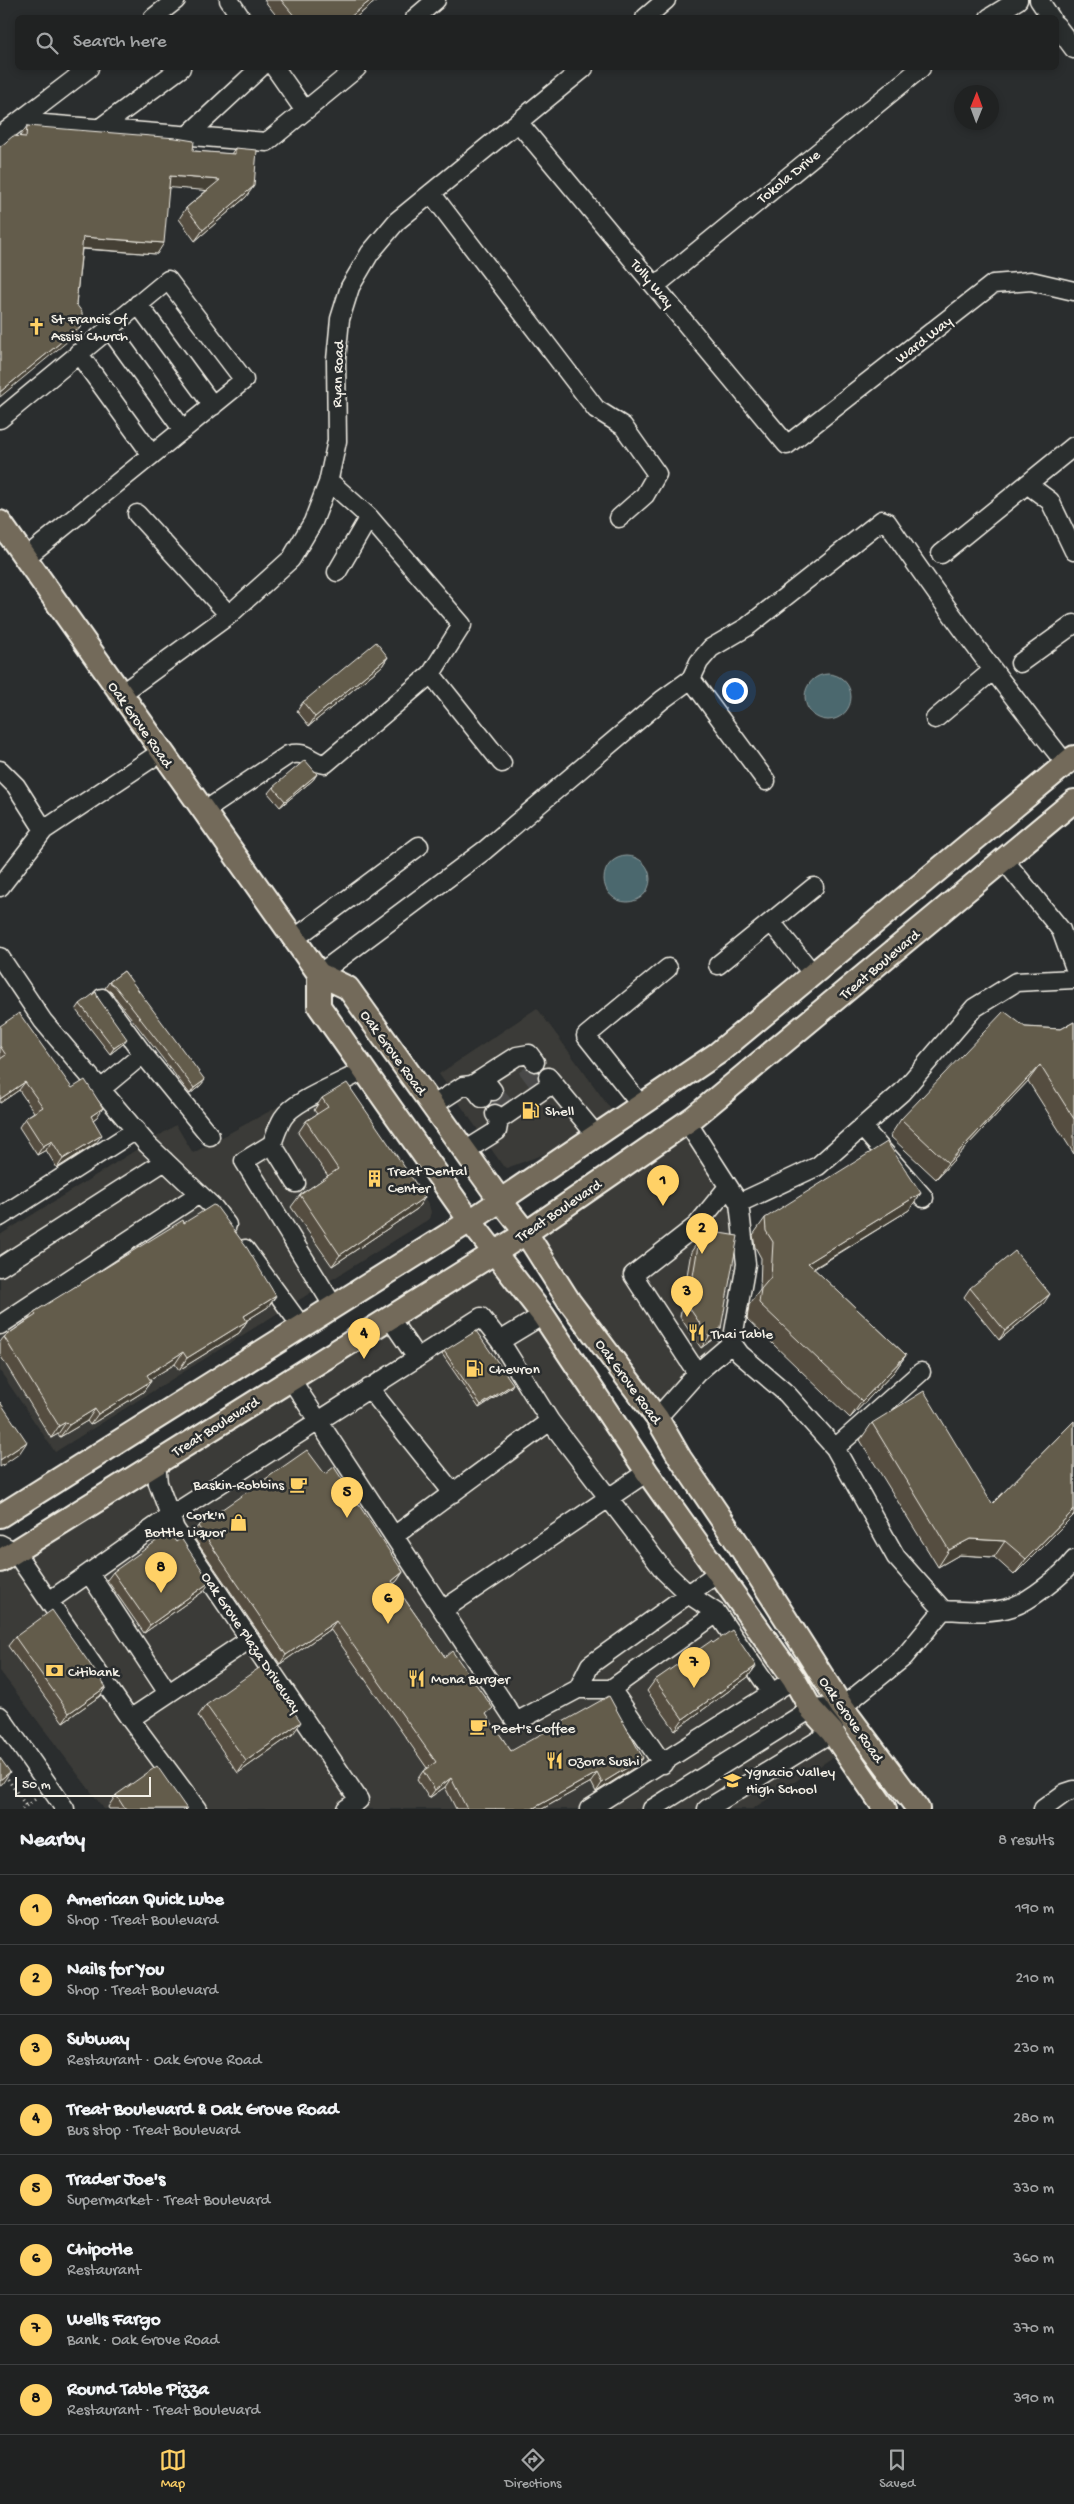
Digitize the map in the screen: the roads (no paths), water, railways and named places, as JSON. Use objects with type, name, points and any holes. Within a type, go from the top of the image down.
[{"type":"main road","name":"Oak Grove Road","points":[[0,522],[319,974],[348,988],[500,1200],[526,1233],[569,1301],[657,1418],[680,1458],[739,1545],[842,1707],[918,1809]]},
{"type":"main road","points":[[0,1516],[470,1221],[640,1104],[718,1053],[1070,761]]},
{"type":"main road","name":"Treat Boulevard","points":[[5,1552],[156,1463],[389,1316],[526,1233],[687,1122],[1074,801]]},
{"type":"main road","name":"Oak Grove Road","points":[[319,974],[320,1006],[470,1221],[543,1315],[647,1472],[794,1679],[810,1709],[832,1732],[885,1809]]},
{"type":"street","points":[[157,15],[176,0]]},
{"type":"street","points":[[229,0],[239,15]]},
{"type":"street","points":[[418,15],[436,0]]},
{"type":"street","points":[[648,15],[666,0]]},
{"type":"street","points":[[994,15],[1018,0]]},
{"type":"street","points":[[1039,0],[1050,15]]},
{"type":"street","points":[[1059,29],[1074,49]]},
{"type":"street","points":[[0,136],[86,70]]},
{"type":"street","points":[[100,128],[178,70]]},
{"type":"street","points":[[188,136],[258,70]]},
{"type":"street","points":[[277,70],[305,111]]},
{"type":"street","points":[[19,122],[267,142],[355,70]]},
{"type":"street","name":"Ryan Road","points":[[121,694],[229,615],[291,559],[312,522],[329,482],[336,441],[336,360],[340,319],[350,287],[370,254],[397,221],[582,70]]},
{"type":"street","name":"Tokola Drive","points":[[655,286],[919,70]]},
{"type":"street","name":"Tully Way","points":[[518,122],[787,445]]},
{"type":"street","points":[[431,193],[596,409],[622,426],[657,474],[645,496],[619,518]]},
{"type":"street","points":[[0,419],[168,280],[244,380],[25,558]]},
{"type":"street","name":"Ward Way","points":[[787,445],[993,284],[1031,281],[1074,291]]},
{"type":"street","points":[[138,304],[213,406]]},
{"type":"street","points":[[109,328],[183,430]]},
{"type":"street","points":[[78,353],[152,455]]},
{"type":"street","points":[[941,554],[1074,446]]},
{"type":"street","points":[[203,812],[288,755],[300,752],[308,755],[317,763],[325,764],[431,674],[462,625],[369,517],[329,482]]},
{"type":"street","points":[[1028,484],[1050,501],[1074,552]]},
{"type":"street","points":[[137,514],[229,615]]},
{"type":"street","points":[[337,572],[369,517]]},
{"type":"street","points":[[319,974],[485,850],[662,700],[691,679],[699,662],[712,648],[747,627],[882,520],[887,522],[941,602],[992,672],[1070,761]]},
{"type":"street","points":[[1020,663],[1074,624]]},
{"type":"street","points":[[935,719],[992,672]]},
{"type":"street","points":[[431,674],[502,763]]},
{"type":"street","points":[[691,679],[766,781]]},
{"type":"street","points":[[0,887],[44,830],[161,752]]},
{"type":"street","points":[[0,770],[16,786],[44,830]]},
{"type":"street","points":[[294,939],[419,846]]},
{"type":"street","points":[[1004,860],[1061,930],[1074,966]]},
{"type":"street","points":[[718,965],[814,887]]},
{"type":"street","points":[[771,922],[813,974]]},
{"type":"street","points":[[0,957],[43,1022],[136,1130],[214,1208],[302,1327]]},
{"type":"street","points":[[640,1104],[586,1036],[668,968]]},
{"type":"street","points":[[739,1203],[818,1166],[902,1092],[974,1008],[1016,982],[1074,979]]},
{"type":"street","points":[[102,998],[210,1136]]},
{"type":"street","points":[[101,1089],[144,1054]]},
{"type":"street","points":[[432,1106],[463,1086],[483,1088],[526,1062]]},
{"type":"street","points":[[334,1307],[244,1161],[272,1144],[282,1119],[291,1109],[364,1070]]},
{"type":"street","points":[[465,1151],[497,1131],[503,1113],[545,1083],[596,1135]]},
{"type":"street","points":[[657,1418],[697,1373],[732,1343],[746,1264],[739,1203],[687,1122]]},
{"type":"street","points":[[862,1127],[924,1198]]},
{"type":"street","points":[[0,1217],[136,1130]]},
{"type":"street","points":[[272,1144],[296,1183]]},
{"type":"street","points":[[0,1267],[165,1161]]},
{"type":"street","points":[[697,1373],[633,1275],[697,1225],[728,1187]]},
{"type":"street","points":[[0,1325],[199,1194]]},
{"type":"street","points":[[500,1342],[543,1315]]},
{"type":"street","points":[[389,1316],[417,1358]]},
{"type":"street","points":[[48,1601],[170,1516],[480,1317],[500,1342],[550,1420],[664,1571],[688,1594],[717,1613],[772,1693]]},
{"type":"street","points":[[732,1343],[740,1354],[786,1394],[835,1448],[896,1557],[942,1610],[975,1612],[1013,1606],[1063,1575],[1074,1560]]},
{"type":"street","points":[[835,1448],[922,1372]]},
{"type":"street","points":[[290,1378],[516,1722],[578,1689],[611,1689],[717,1613]]},
{"type":"street","points":[[369,1388],[452,1493]]},
{"type":"street","points":[[394,1536],[550,1420]]},
{"type":"street","name":"Oak Grove Plaza Driveway","points":[[156,1463],[158,1483],[176,1529],[250,1639],[357,1806]]},
{"type":"street","points":[[443,1610],[647,1472]]},
{"type":"street","points":[[5,1552],[48,1601],[130,1719],[197,1809]]},
{"type":"street","points":[[578,1689],[590,1665],[719,1572]]},
{"type":"street","points":[[89,1573],[168,1694]]},
{"type":"street","points":[[707,1809],[832,1732],[842,1707],[904,1657],[942,1610]]},
{"type":"street","points":[[130,1719],[250,1639]]},
{"type":"street","points":[[589,1809],[663,1764],[794,1679]]},
{"type":"street","points":[[611,1689],[663,1764]]},
{"type":"street","points":[[652,1809],[810,1709],[842,1707]]},
{"type":"street","points":[[0,1716],[65,1809]]},
{"type":"street","points":[[1042,1809],[1065,1793],[1074,1790]]},
{"type":"water","points":[[828,674],[841,678],[847,684],[851,697],[847,710],[841,716],[828,720],[815,716],[809,710],[805,697],[809,684],[815,678]]},
{"type":"water","points":[[627,856],[640,860],[646,866],[650,879],[646,892],[640,898],[627,902],[614,898],[608,892],[604,879],[608,866],[614,860]]},
{"type":"tunnel","points":[[526,1067],[538,1083]]},
{"type":"tunnel","points":[[493,1091],[506,1106]]},
{"type":"place","name":"St Francis Of Assisi Church","points":[[37,327]]},
{"type":"place","name":"Shell","points":[[531,1110]]},
{"type":"place","name":"Treat Dental Center","points":[[374,1179]]},
{"type":"place","name":"American Quick Lube","points":[[663,1206]]},
{"type":"place","name":"Nails for You","points":[[702,1254]]},
{"type":"place","name":"Subway","points":[[687,1317]]},
{"type":"place","name":"Thai Table","points":[[697,1333]]},
{"type":"place","name":"Treat Boulevard & Oak Grove Road","points":[[364,1359]]},
{"type":"place","name":"Chevron","points":[[475,1368]]},
{"type":"place","name":"Baskin-Robbins","points":[[298,1484]]},
{"type":"place","name":"Trader Joe's","points":[[347,1518]]},
{"type":"place","name":"Cork'n Bottle Liquor","points":[[239,1523]]},
{"type":"place","name":"Round Table Pizza","points":[[161,1593]]},
{"type":"place","name":"Chipotle","points":[[388,1624]]},
{"type":"place","name":"Citibank","points":[[54,1671]]},
{"type":"place","name":"Mona Burger","points":[[417,1678]]},
{"type":"place","name":"Wells Fargo","points":[[694,1688]]},
{"type":"place","name":"Peet's Coffee","points":[[478,1727]]},
{"type":"place","name":"Ozora Sushi","points":[[554,1760]]},
{"type":"place","name":"Ygnacio Valley High School","points":[[732,1780]]}]
